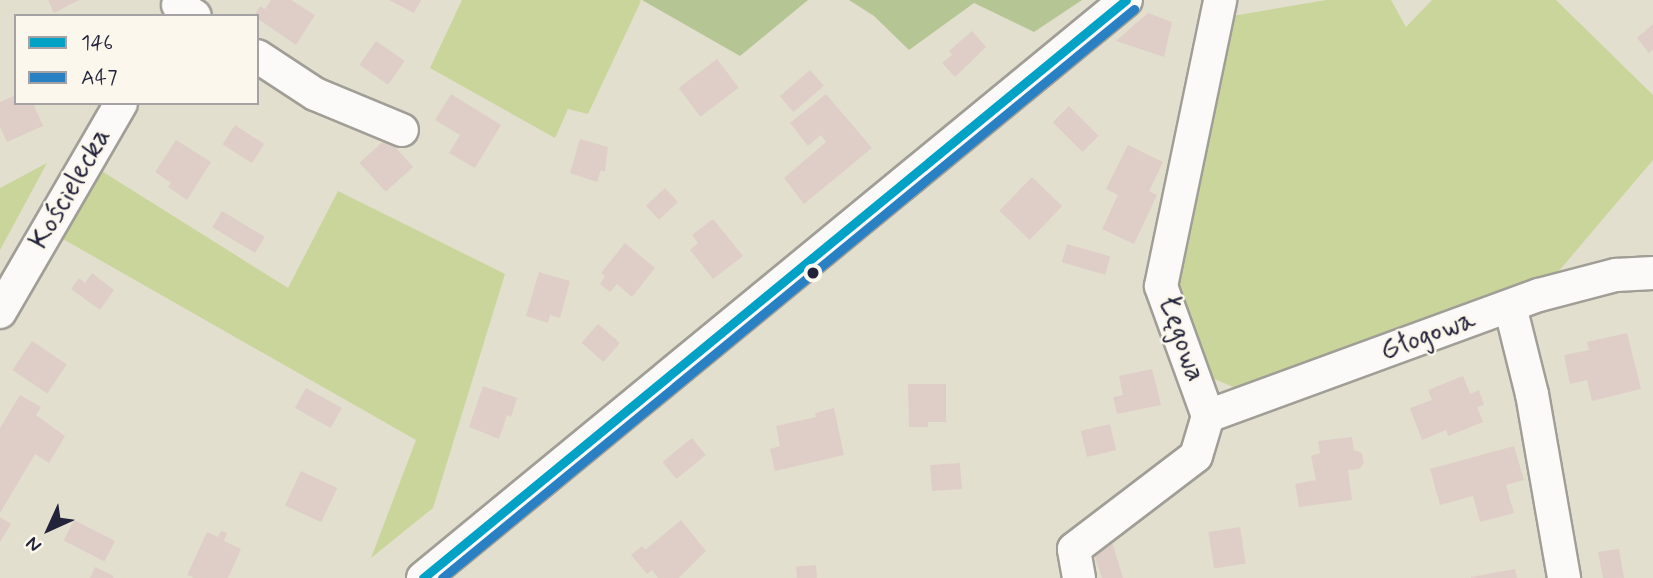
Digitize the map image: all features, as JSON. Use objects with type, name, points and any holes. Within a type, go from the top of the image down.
[{"type":"street","points":[[423,578],[1126,0]]},
{"type":"street","name":"Łęgowa","points":[[1079,578],[1074,549],[1196,456],[1208,416],[1161,286],[1220,0]]},
{"type":"street","points":[[259,57],[315,94],[402,130]]},
{"type":"street","name":"Kościelecka","points":[[0,312],[120,105]]},
{"type":"street","name":"Głogowa","points":[[1208,416],[1510,306],[1616,275],[1653,273]]},
{"type":"street","points":[[1510,306],[1532,394],[1563,578]]},
{"type":"green space","points":[[462,0],[641,1],[588,114],[568,109],[555,138],[430,68]]},
{"type":"green space","points":[[642,0],[808,0],[740,56]]},
{"type":"green space","points":[[849,0],[1082,0],[1034,32],[974,3],[909,50],[874,16]]},
{"type":"green space","points":[[1326,0],[1391,0],[1406,27],[1432,0],[1556,0],[1653,95],[1653,160],[1558,272],[1247,393],[1210,377],[1177,284],[1227,17]]},
{"type":"green space","points":[[47,163],[0,250],[0,188]]},
{"type":"green space","points":[[100,170],[288,288],[338,191],[505,274],[433,508],[371,558],[416,440],[63,239]]},
{"type":"building","points":[[48,0],[79,0],[54,13]]},
{"type":"building","points":[[271,0],[291,0],[315,15],[296,45],[259,19],[259,14],[255,14],[260,6],[265,9]]},
{"type":"building","points":[[389,0],[421,0],[414,13]]},
{"type":"building","points":[[1148,13],[1172,22],[1164,57],[1116,41]]},
{"type":"building","points":[[1653,24],[1653,49],[1649,53],[1637,38]]},
{"type":"building","points":[[972,31],[986,47],[955,77],[942,63],[952,55],[949,51]]},
{"type":"building","points":[[376,41],[405,61],[388,85],[359,65]]},
{"type":"building","points":[[717,59],[739,88],[700,117],[679,88]]},
{"type":"building","points":[[810,70],[824,86],[794,112],[780,96]]},
{"type":"building","points":[[451,94],[501,125],[475,168],[449,153],[460,135],[435,120]]},
{"type":"building","points":[[826,94],[872,148],[804,204],[784,178],[826,142],[821,135],[808,146],[790,123]]},
{"type":"building","points":[[14,96],[14,105],[34,105],[43,126],[7,142],[0,127],[0,102]]},
{"type":"building","points":[[1069,106],[1099,136],[1082,152],[1053,122]]},
{"type":"building","points":[[235,125],[264,144],[252,163],[222,144]]},
{"type":"building","points":[[387,138],[413,167],[386,192],[360,163]]},
{"type":"building","points":[[580,139],[608,147],[605,172],[601,170],[597,182],[570,173]]},
{"type":"building","points":[[176,140],[211,162],[187,200],[168,187],[171,183],[155,172]]},
{"type":"building","points":[[1128,145],[1163,162],[1149,191],[1157,195],[1134,244],[1102,229],[1118,195],[1106,189]]},
{"type":"building","points":[[1032,177],[1062,206],[1030,240],[999,211]]},
{"type":"building","points":[[665,188],[678,202],[659,220],[646,206]]},
{"type":"building","points":[[222,211],[265,237],[255,253],[212,227]]},
{"type":"building","points":[[713,219],[743,256],[713,279],[690,250],[698,243],[692,235]]},
{"type":"building","points":[[625,243],[655,268],[632,297],[617,284],[610,292],[600,284],[605,276],[601,273]]},
{"type":"building","points":[[1067,244],[1110,256],[1105,275],[1062,262]]},
{"type":"building","points":[[539,272],[570,281],[560,318],[550,315],[548,323],[526,316]]},
{"type":"building","points":[[92,273],[114,290],[100,310],[71,289],[79,278],[85,283]]},
{"type":"building","points":[[598,324],[620,343],[603,362],[582,343]]},
{"type":"building","points":[[1627,333],[1641,389],[1592,401],[1587,380],[1570,384],[1564,355],[1589,350],[1587,342]]},
{"type":"building","points":[[32,341],[67,364],[47,394],[12,370]]},
{"type":"building","points":[[1152,369],[1161,405],[1117,414],[1113,397],[1123,395],[1119,376]]},
{"type":"building","points":[[1463,376],[1470,394],[1479,390],[1484,405],[1477,407],[1483,422],[1448,436],[1446,430],[1422,440],[1410,408],[1432,400],[1428,390]]},
{"type":"building","points":[[908,384],[946,384],[946,422],[928,422],[928,427],[909,427]]},
{"type":"building","points":[[483,386],[517,398],[511,417],[507,415],[499,439],[469,427]]},
{"type":"building","points":[[306,388],[342,408],[331,428],[295,408]]},
{"type":"building","points":[[20,395],[41,407],[36,415],[65,436],[49,463],[35,454],[0,513],[0,428]]},
{"type":"building","points":[[834,408],[844,455],[775,471],[770,449],[780,446],[776,426],[816,417],[815,413]]},
{"type":"building","points":[[1110,424],[1116,450],[1087,457],[1081,431]]},
{"type":"building","points":[[1352,437],[1354,450],[1362,453],[1364,463],[1359,469],[1348,470],[1352,500],[1299,507],[1295,484],[1316,480],[1311,456],[1320,453],[1318,441]]},
{"type":"building","points":[[692,438],[706,455],[676,479],[662,462]]},
{"type":"building","points":[[1514,446],[1524,480],[1506,485],[1514,513],[1480,522],[1473,496],[1440,505],[1430,469]]},
{"type":"building","points":[[960,463],[962,489],[932,491],[930,465]]},
{"type":"building","points":[[301,471],[337,488],[321,522],[285,505]]},
{"type":"building","points":[[0,517],[11,524],[0,542]]},
{"type":"building","points":[[74,520],[115,541],[105,561],[64,540]]},
{"type":"building","points":[[681,520],[706,551],[679,578],[658,578],[652,570],[647,574],[631,555],[642,546],[645,550]]},
{"type":"building","points":[[1240,527],[1246,564],[1214,569],[1208,532]]},
{"type":"building","points":[[221,531],[227,533],[224,541],[241,549],[228,578],[195,578],[187,575],[207,532],[218,537]]},
{"type":"building","points":[[1112,542],[1123,578],[1102,578],[1092,548]]},
{"type":"building","points":[[1619,549],[1624,578],[1603,578],[1598,552]]},
{"type":"building","points":[[816,565],[817,578],[797,578],[796,566]]},
{"type":"building","points":[[95,567],[114,576],[113,578],[90,578]]},
{"type":"building","points":[[1515,569],[1517,578],[1471,578],[1471,577]]},
{"type":"transit line","name":"146","points":[[423,578],[1126,0]]},
{"type":"transit line","name":"A47","points":[[442,578],[1134,9]]}]
